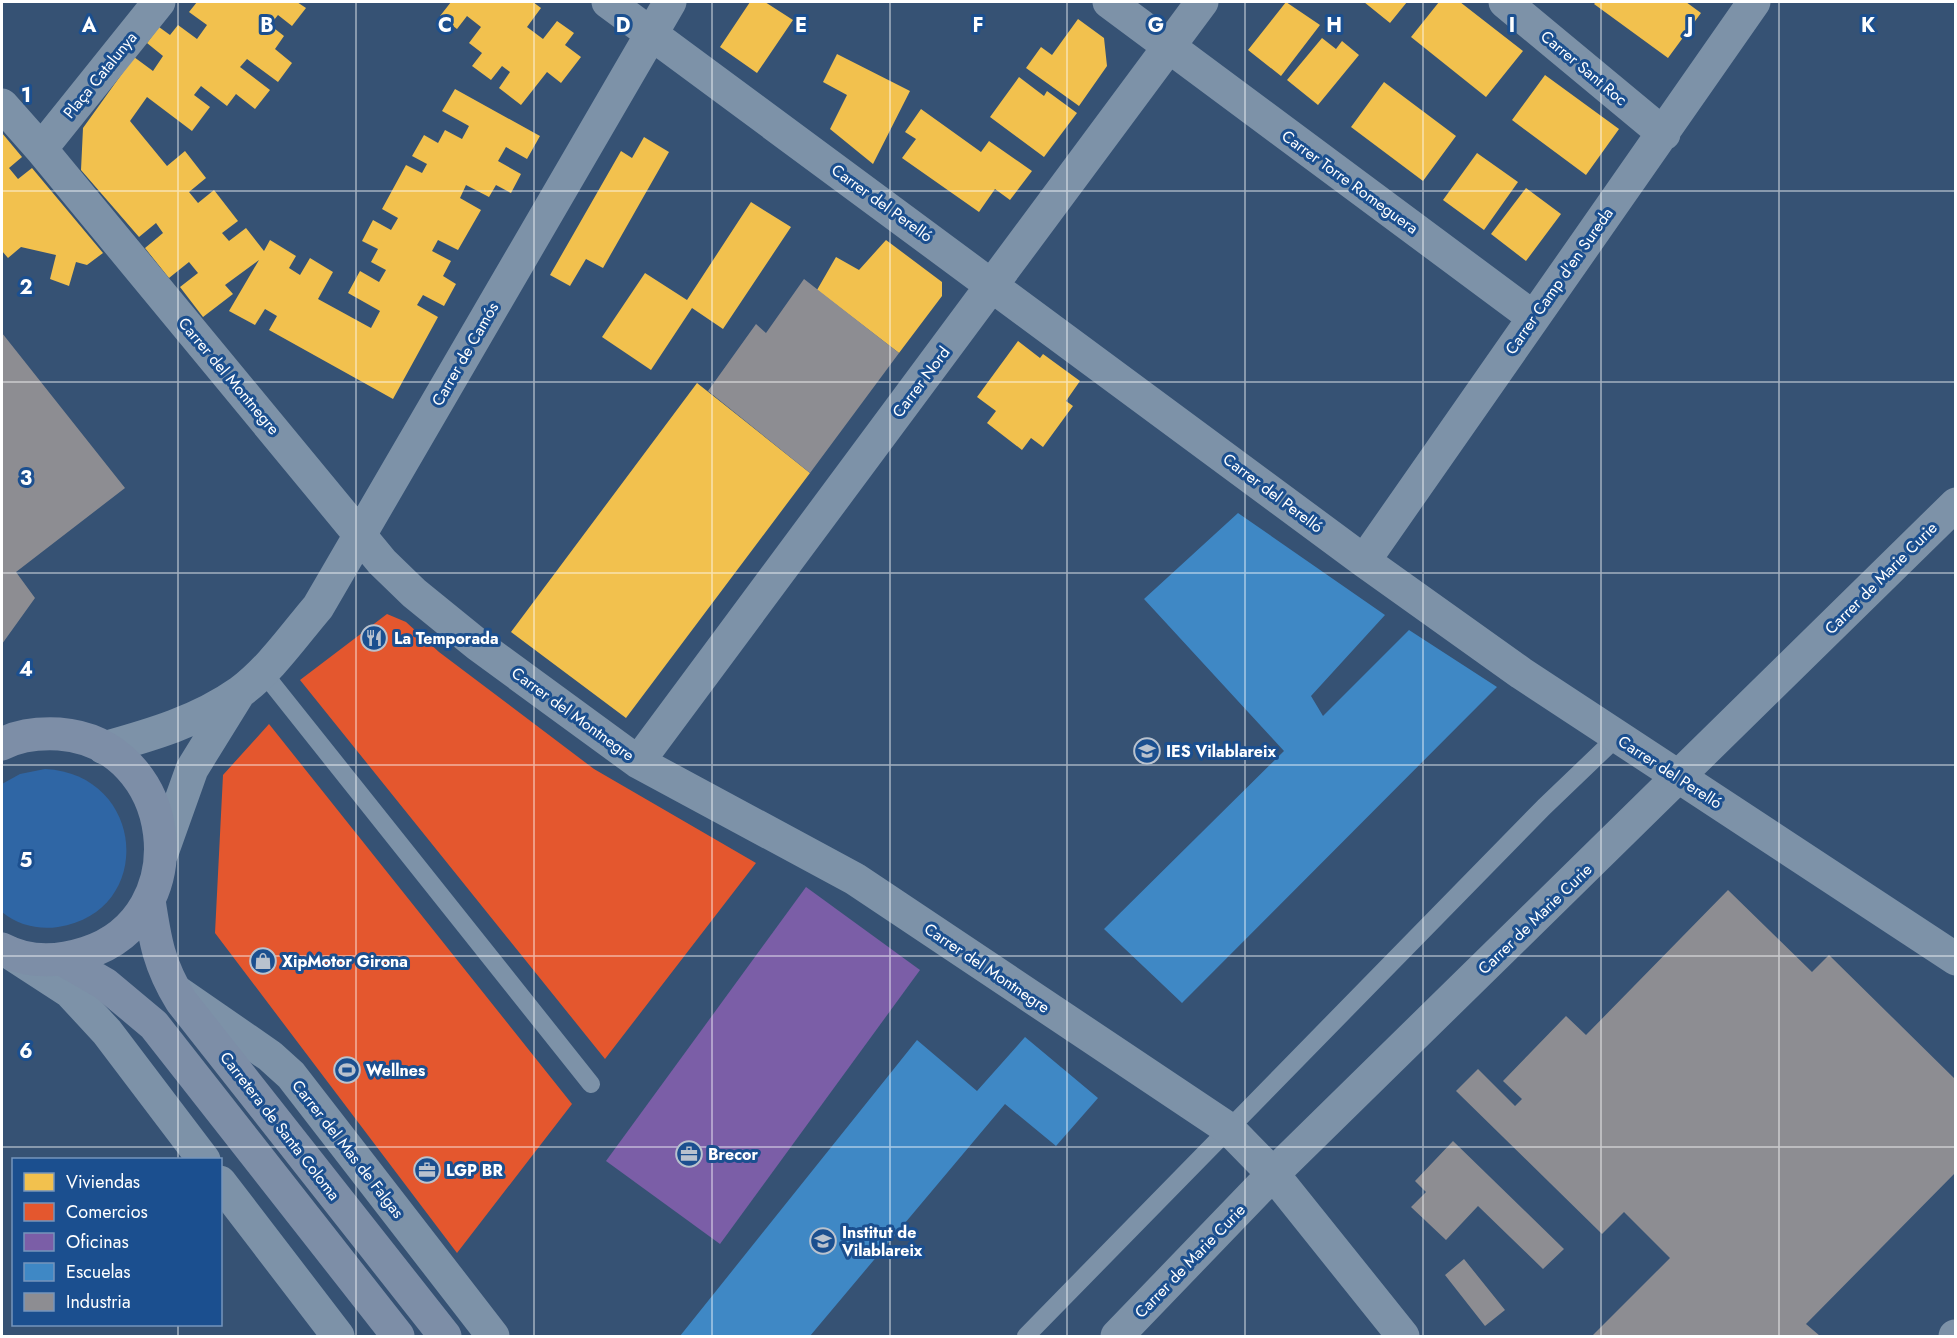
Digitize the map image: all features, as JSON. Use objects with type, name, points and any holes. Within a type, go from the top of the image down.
[{"type":"main road","points":[[2,719],[50,734],[78,737],[104,748],[136,774],[148,792],[161,832],[162,853],[148,900],[130,926],[106,945],[92,952],[62,959],[44,960],[6,951]]},
{"type":"main road","points":[[2,744],[20,737],[50,734]]},
{"type":"main road","name":"Carretera de Santa Coloma","points":[[148,900],[164,972],[175,990],[445,1336]]},
{"type":"main road","points":[[62,959],[105,984],[154,1025],[398,1336]]},
{"type":"street","name":"Plaça Catalunya","points":[[41,149],[159,2]]},
{"type":"street","name":"Carrer del Perelló","points":[[608,2],[993,284],[1364,561],[1616,738],[1678,779],[1779,840],[1956,959]]},
{"type":"street","name":"Carrer de Camós","points":[[162,853],[192,769],[251,681],[318,607],[670,2]]},
{"type":"street","name":"Carrer Torre Romeguera","points":[[1109,2],[1533,317]]},
{"type":"street","name":"Carrer Nord","points":[[638,762],[1202,2]]},
{"type":"street","name":"Carrer Sant Roc","points":[[1504,2],[1664,134]]},
{"type":"street","name":"Carrer Camp d'en Sureda","points":[[1364,561],[1754,2]]},
{"type":"street","name":"Carrer del Montnegre","points":[[2,105],[41,149],[382,562],[414,593],[478,645],[638,762],[855,879],[1228,1129],[1273,1174],[1403,1336]]},
{"type":"street","name":"Carrer de Marie Curie","points":[[1117,1336],[1273,1174],[1956,504]]},
{"type":"street","name":"Carrer de Camós","points":[[104,748],[171,729],[251,681]]},
{"type":"street","points":[[6,951],[70,992],[107,1032],[202,1158]]},
{"type":"street","name":"Carrer del Mas de Falgas","points":[[175,990],[270,1056],[291,1075],[493,1336]]},
{"type":"street","points":[[222,1185],[338,1336]]},
{"type":"lane","points":[[251,681],[591,1084]]},
{"type":"lane","points":[[1026,1336],[1544,807],[1616,738]]},
{"type":"shaded area","points":[[45,769],[79,777],[103,794],[119,817],[126,844],[124,872],[112,897],[90,916],[51,928],[21,923],[2,912],[2,784],[20,774]]},
{"type":"building: Viviendas","points":[[197,2],[297,2],[306,8],[292,26],[278,15],[270,25],[284,36],[275,49],[292,63],[278,82],[247,59],[240,67],[270,90],[255,109],[236,94],[227,106],[201,86],[194,95],[210,107],[192,131],[147,97],[130,121],[167,166],[185,151],[206,178],[189,192],[198,203],[214,190],[238,221],[222,233],[229,241],[246,228],[264,251],[270,240],[296,256],[289,268],[300,275],[310,258],[333,272],[318,299],[371,328],[380,311],[348,293],[360,271],[379,282],[386,270],[371,262],[378,249],[362,241],[373,220],[391,230],[398,218],[382,209],[406,165],[422,173],[427,164],[412,156],[424,135],[438,143],[445,130],[462,139],[469,126],[442,111],[455,89],[540,136],[527,159],[506,147],[498,161],[521,174],[511,193],[496,185],[489,197],[466,185],[460,198],[481,210],[458,250],[438,240],[432,251],[451,261],[443,276],[456,284],[444,306],[423,295],[417,305],[438,317],[393,399],[269,330],[277,316],[265,309],[255,325],[229,311],[259,260],[225,285],[233,294],[203,317],[180,287],[198,273],[189,262],[169,278],[145,248],[163,233],[156,223],[139,237],[81,170],[83,128],[134,57],[153,71],[163,56],[147,43],[159,27],[170,35],[178,25],[197,39],[207,25],[189,12]]},
{"type":"building: Viviendas","points":[[451,2],[533,2],[541,8],[527,27],[543,39],[557,21],[574,33],[565,45],[581,57],[561,83],[547,72],[521,105],[499,88],[510,72],[502,66],[491,80],[472,66],[482,53],[469,43],[481,27],[467,16],[457,29],[440,16]]},
{"type":"building: Viviendas","points":[[750,2],[765,2],[793,20],[757,73],[720,47]]},
{"type":"building: Viviendas","points":[[1286,2],[1320,25],[1281,76],[1248,50]]},
{"type":"building: Viviendas","points":[[1364,2],[1407,2],[1390,23]]},
{"type":"building: Viviendas","points":[[1439,2],[1460,2],[1523,51],[1486,97],[1411,37]]},
{"type":"building: Viviendas","points":[[1596,2],[1686,2],[1701,13],[1668,58],[1594,4]]},
{"type":"building: Viviendas","points":[[1078,19],[1104,38],[1107,66],[1079,106],[1026,68],[1041,47],[1052,55]]},
{"type":"building: Viviendas","points":[[1322,38],[1336,49],[1342,41],[1359,55],[1318,105],[1287,80]]},
{"type":"building: Viviendas","points":[[837,54],[910,91],[873,164],[830,129],[847,95],[823,82]]},
{"type":"building: Viviendas","points":[[1545,75],[1619,129],[1586,175],[1512,120]]},
{"type":"building: Viviendas","points":[[1019,77],[1044,96],[1047,91],[1077,113],[1044,157],[990,117]]},
{"type":"building: Viviendas","points":[[1384,82],[1456,136],[1423,181],[1351,127]]},
{"type":"building: Viviendas","points":[[921,109],[981,152],[989,141],[1032,171],[1010,200],[995,189],[979,212],[902,158],[916,139],[905,132]]},
{"type":"building: Viviendas","points":[[2,133],[22,157],[9,168],[18,179],[32,168],[103,253],[87,265],[76,262],[69,286],[50,279],[56,255],[21,247],[8,258],[2,251]]},
{"type":"building: Viviendas","points":[[644,137],[669,152],[603,268],[586,259],[570,286],[550,275],[621,151],[632,158]]},
{"type":"building: Viviendas","points":[[1477,153],[1518,182],[1484,230],[1443,200]]},
{"type":"building: Viviendas","points":[[1526,188],[1561,214],[1526,261],[1491,234]]},
{"type":"building: Viviendas","points":[[751,202],[791,227],[723,329],[692,308],[651,370],[602,337],[645,273],[687,300]]},
{"type":"building: Viviendas","points":[[886,240],[942,282],[942,296],[899,353],[817,290],[836,257],[859,270]]},
{"type":"building: Viviendas","points":[[1018,341],[1040,358],[1043,354],[1080,381],[1066,401],[1073,406],[1043,447],[1031,438],[1022,450],[987,423],[996,411],[977,397]]},
{"type":"building: Viviendas","points":[[697,383],[810,473],[626,718],[511,632]]},
{"type":"building: Comercios","points":[[387,614],[406,622],[439,652],[594,769],[756,863],[605,1059],[300,680]]},
{"type":"building: Comercios","points":[[269,724],[572,1104],[457,1253],[215,933],[223,775]]},
{"type":"building: Oficinas","points":[[806,887],[920,970],[720,1244],[606,1161]]},
{"type":"building: Escuelas","name":"IES Vilablareix","points":[[1238,513],[1385,615],[1311,696],[1323,716],[1409,630],[1497,687],[1182,1003],[1104,929],[1284,751],[1144,599]]},
{"type":"building: Escuelas","name":"Institut de Vilablareix","points":[[1025,1037],[1098,1098],[1056,1146],[1005,1104],[810,1336],[680,1336],[917,1040],[977,1091]]},
{"type":"building: Industria","points":[[804,279],[899,353],[810,473],[708,391],[756,324],[766,333]]},
{"type":"building: Industria","points":[[2,333],[125,488],[16,572],[35,598],[2,644]]},
{"type":"building: Industria","points":[[1728,890],[1812,972],[1829,955],[1956,1080],[1956,1172],[1806,1324],[1820,1336],[1592,1336],[1670,1258],[1624,1212],[1602,1234],[1456,1091],[1478,1069],[1515,1106],[1522,1099],[1503,1081],[1566,1016],[1586,1035]]},
{"type":"building: Industria","points":[[1453,1141],[1564,1249],[1543,1269],[1478,1206],[1446,1240],[1411,1207],[1426,1192],[1415,1181]]},
{"type":"building: Industria","points":[[1464,1259],[1505,1310],[1485,1326],[1445,1275]]},
{"type":"place","name":"La Temporada","points":[[374,638]]},
{"type":"place","name":"IES Vilablareix","points":[[1147,751]]},
{"type":"place","name":"XipMotor Girona","points":[[263,961]]},
{"type":"place","name":"Wellnes","points":[[347,1070]]},
{"type":"place","name":"Brecor","points":[[689,1154]]},
{"type":"place","name":"LGP BR","points":[[427,1170]]},
{"type":"place","name":"Institut de Vilablareix","points":[[823,1241]]}]
